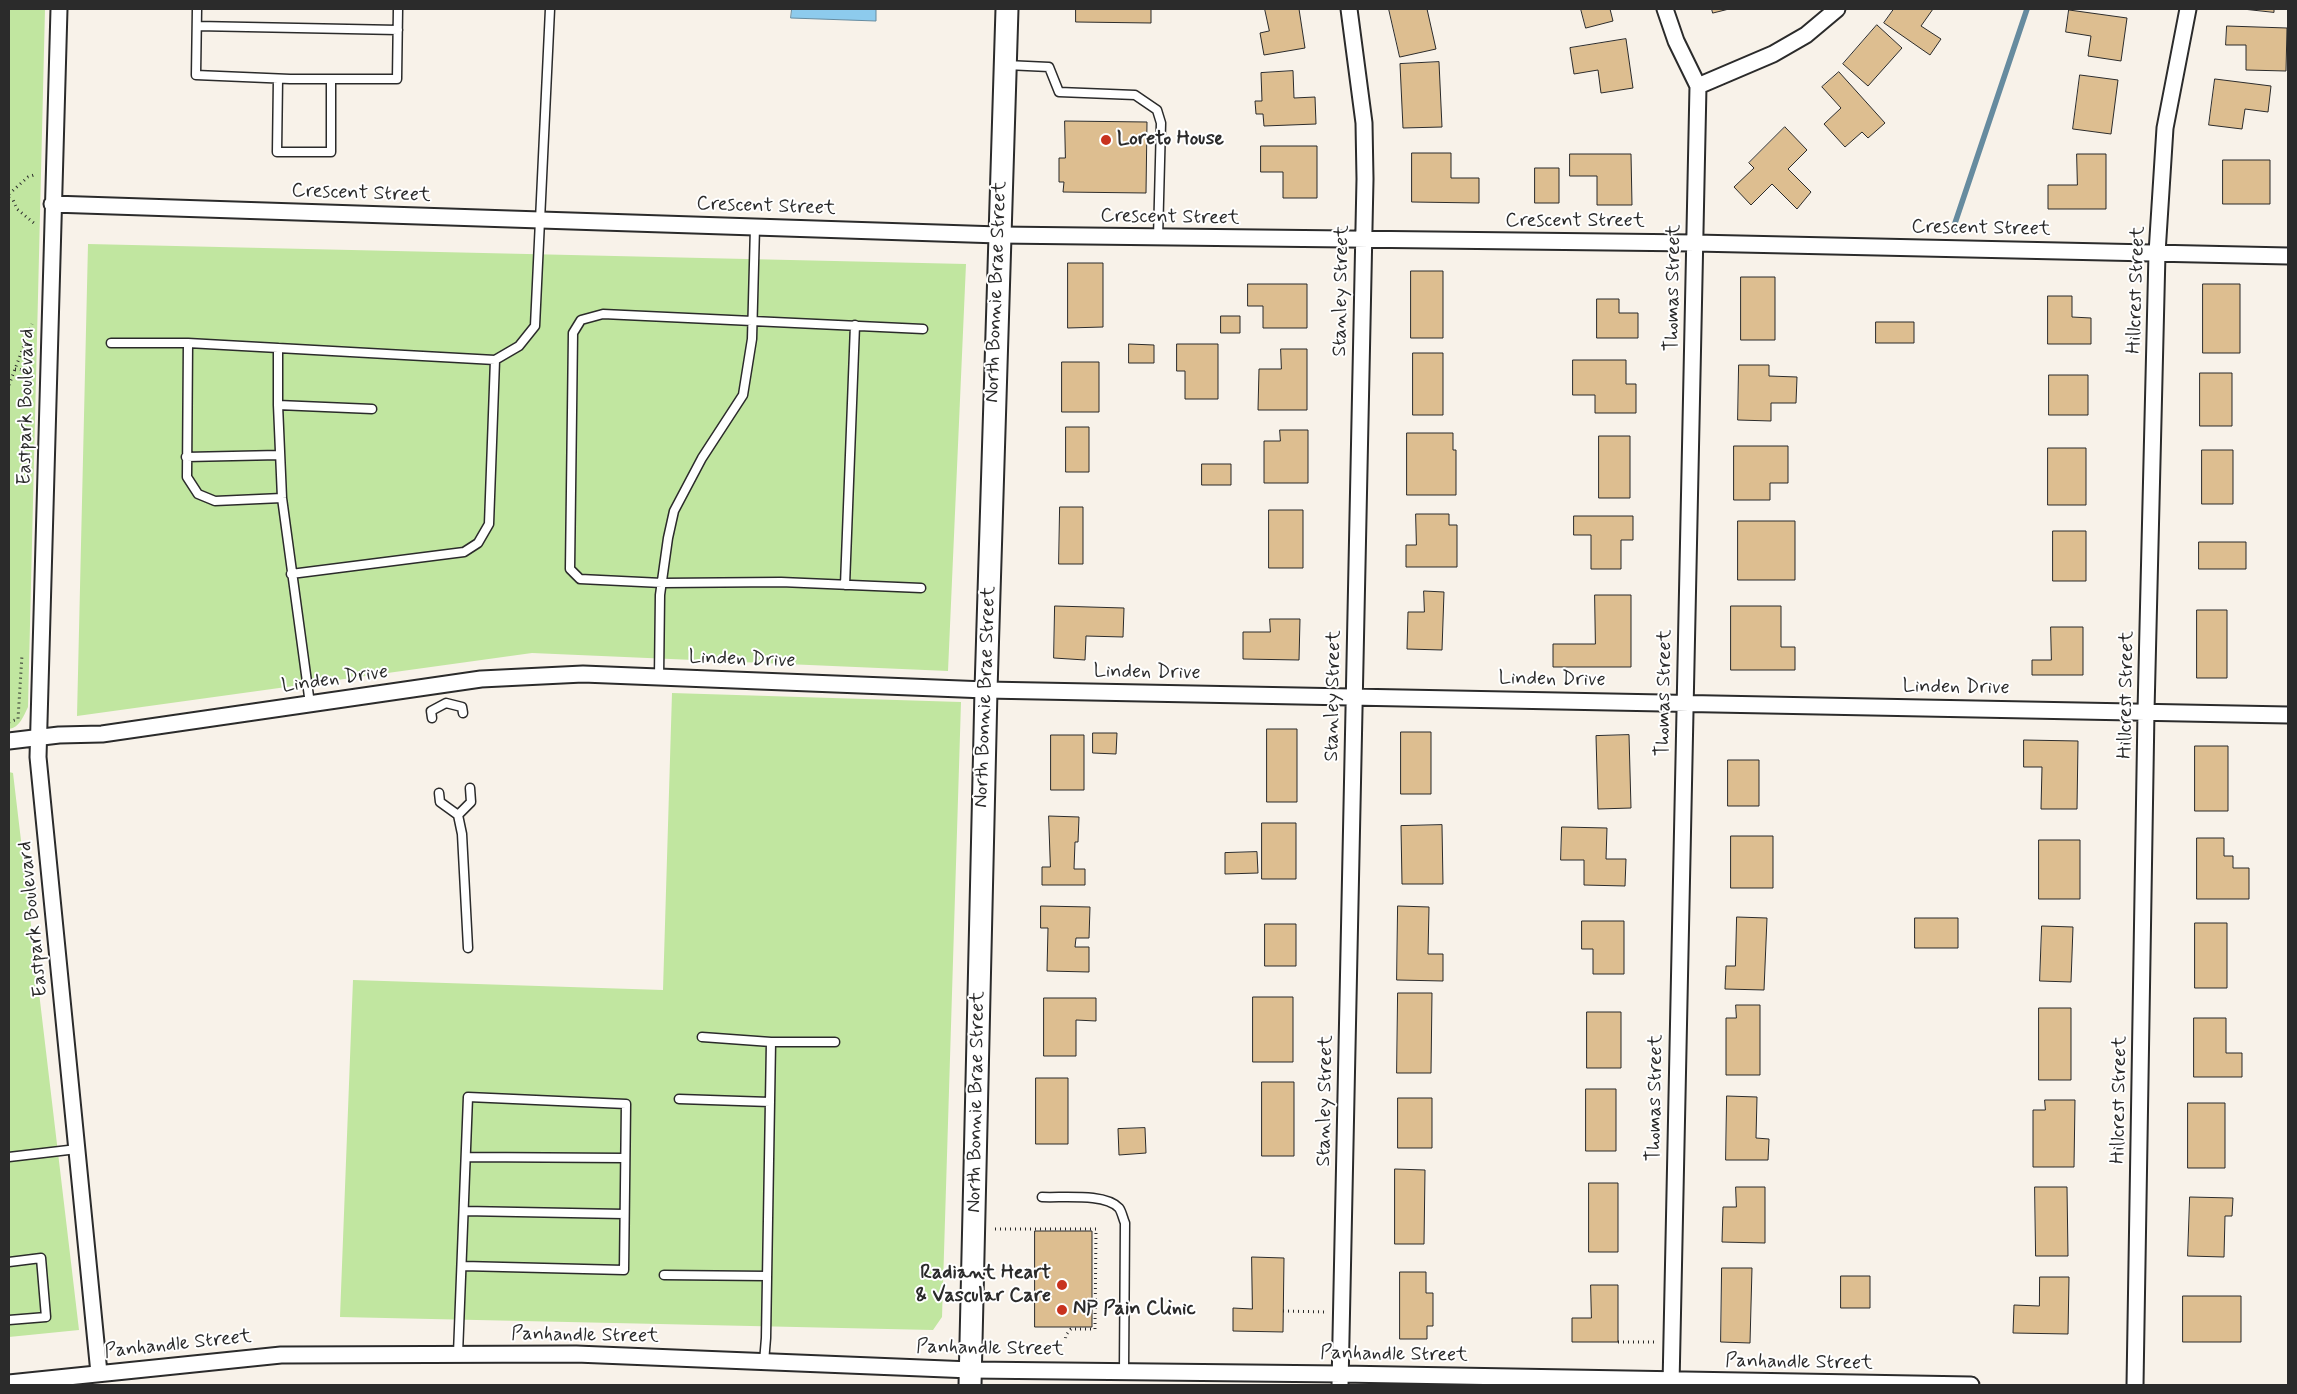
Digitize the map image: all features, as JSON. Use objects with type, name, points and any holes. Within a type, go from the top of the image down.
[{"type":"main road","name":"North Bonnie Brae Street","points":[[970,1377],[986,690],[1006,9]]},
{"type":"street","name":"Eastpark Boulevard","points":[[59,9],[52,204],[38,757],[99,1373]]},
{"type":"street","name":"Stanley Street","points":[[1341,1380],[1364,123],[1349,9]]},
{"type":"street","name":"Thomas Street","points":[[1666,9],[1676,41],[1698,86],[1671,1383]]},
{"type":"street","points":[[1698,86],[1773,54],[1806,35],[1837,9]]},
{"type":"street","name":"Hillcrest Street","points":[[2136,1385],[2146,711],[2157,253],[2165,128],[2188,9]]},
{"type":"street","name":"Crescent Street","points":[[52,204],[999,235],[1695,244],[2288,256]]},
{"type":"street","name":"Linden Drive","points":[[9,740],[102,734],[481,679],[583,674],[986,690],[2288,715]]},
{"type":"street","name":"Panhandle Street","points":[[9,1383],[281,1355],[576,1354],[764,1362],[970,1377],[1124,1371],[1341,1380],[1971,1385]]},
{"type":"lane","points":[[197,9],[196,76],[278,79],[397,79],[398,9]]},
{"type":"lane","points":[[110,343],[188,343],[495,360],[520,346],[535,326],[550,9]]},
{"type":"lane","points":[[197,26],[398,30]]},
{"type":"lane","points":[[1004,65],[1049,67],[1059,92],[1135,95],[1157,110],[1161,123],[1158,238]]},
{"type":"lane","points":[[278,79],[277,152],[330,152],[331,79]]},
{"type":"lane","points":[[659,677],[662,583],[674,511],[702,458],[743,395],[752,338],[755,227]]},
{"type":"lane","points":[[922,588],[780,582],[662,583],[580,579],[570,569],[573,333],[581,320],[603,314],[923,328]]},
{"type":"lane","points":[[845,585],[855,325]]},
{"type":"lane","points":[[188,343],[187,477],[198,494],[215,501],[282,498]]},
{"type":"lane","points":[[278,348],[279,455],[282,498],[310,704]]},
{"type":"lane","points":[[291,574],[464,552],[478,543],[489,524],[495,360]]},
{"type":"lane","points":[[278,405],[372,409]]},
{"type":"lane","points":[[186,457],[279,455]]},
{"type":"lane","points":[[444,684],[446,703]]},
{"type":"lane","points":[[432,718],[432,711],[446,703],[462,707],[462,713]]},
{"type":"lane","points":[[458,814],[471,802],[470,788]]},
{"type":"lane","points":[[439,793],[440,802],[458,814],[462,834],[468,948]]},
{"type":"lane","points":[[702,1037],[771,1042],[835,1042]]},
{"type":"lane","points":[[764,1362],[771,1042]]},
{"type":"lane","points":[[458,1354],[468,1096],[626,1104],[624,1270],[462,1266]]},
{"type":"lane","points":[[679,1099],[770,1102]]},
{"type":"lane","points":[[9,1157],[77,1149]]},
{"type":"lane","points":[[466,1157],[625,1158]]},
{"type":"lane","points":[[1042,1197],[1098,1198],[1109,1201],[1120,1209],[1125,1223],[1124,1371]]},
{"type":"lane","points":[[464,1211],[624,1214]]},
{"type":"lane","points":[[9,1262],[41,1258],[46,1316],[9,1320]]},
{"type":"lane","points":[[664,1275],[767,1276]]},
{"type":"path","points":[[35,224],[17,209],[9,196],[28,177],[37,174]]},
{"type":"path","points":[[9,385],[34,319]]},
{"type":"path","points":[[15,369],[33,371]]},
{"type":"path","points":[[995,1228],[1096,1230],[1095,1329],[1071,1329],[1066,1336],[1065,1342]]},
{"type":"path","points":[[1283,1311],[1342,1312]]},
{"type":"path","points":[[1618,1342],[1671,1342]]},
{"type":"green space","points":[[9,9],[45,9],[28,707],[19,724],[9,729]]},
{"type":"green space","points":[[88,244],[966,264],[948,671],[532,653],[77,716]]},
{"type":"green space","points":[[672,693],[961,702],[942,1317],[933,1330],[340,1317],[353,980],[663,990]]},
{"type":"green space","points":[[9,772],[13,773],[79,1330],[9,1337]]},
{"type":"water","points":[[792,9],[876,9],[876,21],[791,18]]},
{"type":"building","points":[[1076,9],[1151,9],[1151,23],[1076,22]]},
{"type":"building","points":[[1265,9],[1299,9],[1305,48],[1264,55],[1260,33],[1269,31]]},
{"type":"building","points":[[1389,9],[1427,9],[1436,49],[1400,57]]},
{"type":"building","points":[[1581,9],[1610,9],[1613,21],[1586,28]]},
{"type":"building","points":[[1712,9],[1729,9],[1713,13]]},
{"type":"building","points":[[1894,9],[1933,9],[1921,26],[1941,39],[1930,55],[1884,23]]},
{"type":"building","points":[[2243,9],[2274,9],[2274,12]]},
{"type":"building","points":[[2069,10],[2127,18],[2121,61],[2088,56],[2091,36],[2066,32]]},
{"type":"building","points":[[1877,25],[1902,48],[1868,86],[1843,64]]},
{"type":"building","points":[[2227,26],[2287,28],[2286,71],[2246,70],[2246,45],[2226,45]]},
{"type":"building","points":[[1626,39],[1633,88],[1601,93],[1598,70],[1574,74],[1570,48]]},
{"type":"building","points":[[1439,62],[1442,127],[1403,128],[1400,64]]},
{"type":"building","points":[[1293,71],[1294,98],[1315,97],[1316,124],[1264,126],[1263,114],[1256,114],[1255,101],[1262,101],[1261,73]]},
{"type":"building","points":[[1839,72],[1885,123],[1868,138],[1862,132],[1845,147],[1824,124],[1841,108],[1822,87]]},
{"type":"building","points":[[2080,75],[2118,80],[2111,134],[2073,129]]},
{"type":"building","points":[[2215,79],[2271,86],[2268,112],[2245,109],[2242,129],[2209,125]]},
{"type":"building","name":"Loreto House","points":[[1065,121],[1147,122],[1146,193],[1063,192],[1064,182],[1059,182],[1059,158],[1065,158]]},
{"type":"building","points":[[1785,127],[1807,150],[1788,169],[1811,192],[1797,209],[1772,184],[1751,205],[1734,187],[1754,168],[1749,163]]},
{"type":"building","points":[[1261,146],[1317,146],[1317,198],[1283,198],[1283,172],[1261,172]]},
{"type":"building","points":[[1412,153],[1451,153],[1451,178],[1479,178],[1479,203],[1412,202]]},
{"type":"building","points":[[1570,154],[1631,154],[1632,205],[1597,205],[1597,176],[1570,176]]},
{"type":"building","points":[[2077,154],[2106,154],[2106,209],[2048,209],[2048,185],[2077,185]]},
{"type":"building","points":[[2223,160],[2270,160],[2270,204],[2223,204]]},
{"type":"building","points":[[1535,168],[1559,168],[1559,203],[1535,203]]},
{"type":"building","points":[[1068,263],[1103,263],[1103,327],[1068,328]]},
{"type":"building","points":[[1411,271],[1443,271],[1443,338],[1411,338]]},
{"type":"building","points":[[1741,277],[1775,277],[1775,340],[1741,340]]},
{"type":"building","points":[[1248,284],[1307,284],[1307,328],[1263,328],[1263,306],[1248,306]]},
{"type":"building","points":[[2203,284],[2240,284],[2240,353],[2203,353]]},
{"type":"building","points":[[2048,296],[2072,296],[2072,317],[2091,318],[2091,344],[2048,344]]},
{"type":"building","points":[[1597,299],[1619,299],[1619,313],[1638,313],[1638,338],[1597,338]]},
{"type":"building","points":[[1221,316],[1240,316],[1240,333],[1221,333]]},
{"type":"building","points":[[1876,322],[1914,322],[1914,343],[1876,343]]},
{"type":"building","points":[[1129,344],[1154,345],[1154,363],[1129,363]]},
{"type":"building","points":[[1177,344],[1218,344],[1218,399],[1185,399],[1185,371],[1177,371]]},
{"type":"building","points":[[1281,349],[1307,349],[1307,410],[1258,410],[1259,369],[1281,369]]},
{"type":"building","points":[[1413,353],[1443,353],[1443,415],[1413,415]]},
{"type":"building","points":[[1573,360],[1626,360],[1626,384],[1636,384],[1636,413],[1595,413],[1595,395],[1573,395]]},
{"type":"building","points":[[1062,362],[1099,362],[1099,412],[1062,412]]},
{"type":"building","points":[[1739,365],[1769,365],[1769,376],[1797,377],[1796,403],[1771,403],[1771,421],[1738,420]]},
{"type":"building","points":[[2200,373],[2232,373],[2232,426],[2200,426]]},
{"type":"building","points":[[2049,375],[2088,375],[2088,415],[2049,415]]},
{"type":"building","points":[[1066,427],[1089,427],[1089,472],[1066,472]]},
{"type":"building","points":[[1280,430],[1308,430],[1308,483],[1264,483],[1264,441],[1280,441]]},
{"type":"building","points":[[1407,433],[1453,433],[1453,450],[1456,450],[1456,495],[1407,495]]},
{"type":"building","points":[[1599,436],[1630,436],[1630,498],[1599,498]]},
{"type":"building","points":[[1734,446],[1788,446],[1788,483],[1770,483],[1770,500],[1734,500]]},
{"type":"building","points":[[2048,448],[2086,448],[2086,505],[2048,505]]},
{"type":"building","points":[[2202,450],[2233,450],[2233,504],[2202,504]]},
{"type":"building","points":[[1202,464],[1231,464],[1231,485],[1202,485]]},
{"type":"building","points":[[1060,507],[1083,507],[1083,564],[1059,564]]},
{"type":"building","points":[[1269,510],[1303,510],[1303,568],[1269,568]]},
{"type":"building","points":[[1416,514],[1449,514],[1449,525],[1457,525],[1457,567],[1406,567],[1406,545],[1416,545]]},
{"type":"building","points":[[1574,516],[1633,516],[1633,540],[1621,540],[1621,569],[1591,569],[1591,535],[1574,535]]},
{"type":"building","points":[[1738,521],[1795,521],[1795,580],[1738,580]]},
{"type":"building","points":[[2053,531],[2086,531],[2086,581],[2053,581]]},
{"type":"building","points":[[2199,542],[2246,542],[2246,569],[2199,569]]},
{"type":"building","points":[[1424,591],[1444,592],[1442,650],[1407,649],[1408,612],[1424,612]]},
{"type":"building","points":[[1595,595],[1631,595],[1631,667],[1553,667],[1553,644],[1595,644]]},
{"type":"building","points":[[1055,606],[1124,608],[1123,637],[1086,636],[1085,660],[1054,658]]},
{"type":"building","points":[[1731,606],[1781,606],[1781,647],[1795,647],[1795,670],[1731,670]]},
{"type":"building","points":[[2197,610],[2227,610],[2227,678],[2197,678]]},
{"type":"building","points":[[1270,619],[1300,619],[1299,660],[1243,659],[1243,632],[1270,632]]},
{"type":"building","points":[[2051,627],[2083,627],[2083,675],[2032,675],[2032,660],[2051,660]]},
{"type":"building","points":[[1267,729],[1297,729],[1297,802],[1267,802]]},
{"type":"building","points":[[1401,732],[1431,732],[1431,794],[1401,794]]},
{"type":"building","points":[[1093,733],[1117,733],[1116,754],[1093,753]]},
{"type":"building","points":[[1051,735],[1084,735],[1084,790],[1051,790]]},
{"type":"building","points":[[1629,735],[1631,808],[1598,809],[1596,736]]},
{"type":"building","points":[[2024,740],[2078,741],[2077,809],[2041,809],[2042,767],[2024,767]]},
{"type":"building","points":[[2195,746],[2228,746],[2228,811],[2195,811]]},
{"type":"building","points":[[1728,760],[1759,760],[1759,806],[1728,806]]},
{"type":"building","points":[[1049,816],[1079,817],[1078,842],[1075,842],[1074,869],[1085,869],[1085,885],[1042,885],[1042,867],[1050,867]]},
{"type":"building","points":[[1262,823],[1296,823],[1296,879],[1262,879]]},
{"type":"building","points":[[1442,825],[1443,884],[1402,884],[1401,826]]},
{"type":"building","points":[[1562,827],[1607,828],[1606,859],[1626,859],[1625,886],[1584,885],[1584,860],[1561,860]]},
{"type":"building","points":[[1731,836],[1773,836],[1773,888],[1731,888]]},
{"type":"building","points":[[2197,838],[2224,838],[2224,856],[2233,856],[2233,868],[2249,868],[2249,899],[2197,899]]},
{"type":"building","points":[[2039,840],[2080,840],[2080,899],[2039,899]]},
{"type":"building","points":[[1257,852],[1258,873],[1225,874],[1225,853]]},
{"type":"building","points":[[1041,906],[1090,907],[1089,938],[1076,938],[1075,947],[1089,947],[1089,972],[1047,971],[1048,928],[1041,928]]},
{"type":"building","points":[[1398,906],[1429,907],[1428,954],[1443,954],[1443,981],[1397,980]]},
{"type":"building","points":[[1737,917],[1767,918],[1764,990],[1725,989],[1726,966],[1735,966]]},
{"type":"building","points":[[1915,918],[1958,918],[1958,948],[1915,948]]},
{"type":"building","points":[[1582,921],[1624,921],[1624,974],[1593,974],[1593,949],[1582,949]]},
{"type":"building","points":[[2195,923],[2227,923],[2227,988],[2195,988]]},
{"type":"building","points":[[1265,924],[1296,924],[1296,966],[1265,966]]},
{"type":"building","points":[[2042,926],[2073,927],[2071,982],[2040,981]]},
{"type":"building","points":[[1398,993],[1432,993],[1431,1073],[1397,1073]]},
{"type":"building","points":[[1253,997],[1293,997],[1293,1062],[1253,1062]]},
{"type":"building","points":[[1044,998],[1096,998],[1096,1021],[1076,1020],[1076,1056],[1044,1056]]},
{"type":"building","points":[[1736,1005],[1760,1005],[1760,1075],[1726,1075],[1726,1018],[1736,1018]]},
{"type":"building","points":[[2039,1008],[2071,1008],[2071,1080],[2039,1080]]},
{"type":"building","points":[[1587,1012],[1621,1012],[1621,1068],[1587,1068]]},
{"type":"building","points":[[2194,1018],[2226,1018],[2226,1053],[2242,1053],[2242,1077],[2194,1077]]},
{"type":"building","points":[[1036,1078],[1068,1078],[1068,1144],[1036,1144]]},
{"type":"building","points":[[1262,1082],[1294,1082],[1294,1156],[1262,1156]]},
{"type":"building","points":[[1586,1089],[1616,1089],[1616,1151],[1586,1151]]},
{"type":"building","points":[[1727,1096],[1757,1097],[1756,1138],[1769,1139],[1768,1160],[1726,1160]]},
{"type":"building","points":[[1398,1098],[1432,1098],[1432,1148],[1398,1148]]},
{"type":"building","points":[[2045,1100],[2075,1100],[2074,1167],[2033,1167],[2033,1110],[2045,1110]]},
{"type":"building","points":[[2188,1103],[2225,1103],[2225,1168],[2188,1168]]},
{"type":"building","points":[[1145,1128],[1146,1153],[1119,1155],[1118,1129]]},
{"type":"building","points":[[1395,1169],[1425,1170],[1424,1244],[1395,1244]]},
{"type":"building","points":[[1589,1183],[1618,1183],[1618,1252],[1589,1252]]},
{"type":"building","points":[[1736,1187],[1765,1187],[1765,1243],[1722,1242],[1723,1207],[1736,1207]]},
{"type":"building","points":[[2035,1187],[2067,1187],[2068,1256],[2036,1256]]},
{"type":"building","points":[[2190,1197],[2233,1198],[2232,1216],[2225,1216],[2224,1257],[2188,1256]]},
{"type":"building","points":[[1035,1231],[1092,1231],[1092,1327],[1035,1327]]},
{"type":"building","points":[[1252,1257],[1284,1258],[1283,1332],[1233,1331],[1233,1308],[1252,1309]]},
{"type":"building","points":[[1722,1268],[1752,1268],[1750,1343],[1721,1342]]},
{"type":"building","points":[[1400,1272],[1426,1272],[1426,1293],[1433,1293],[1433,1326],[1427,1326],[1427,1339],[1400,1339]]},
{"type":"building","points":[[1841,1276],[1870,1276],[1870,1308],[1841,1308]]},
{"type":"building","points":[[2040,1277],[2069,1277],[2068,1334],[2013,1333],[2014,1305],[2039,1306]]},
{"type":"building","points":[[1591,1285],[1618,1285],[1618,1342],[1572,1342],[1572,1318],[1591,1318]]},
{"type":"building","points":[[2183,1296],[2241,1296],[2241,1342],[2183,1342]]},
{"type":"waterway","points":[[1953,229],[2027,9]]},
{"type":"place","name":"Loreto House","points":[[1106,140]]},
{"type":"place","name":"Radiant Heart & Vascular Care","points":[[1062,1285]]},
{"type":"place","name":"NP Pain Clinic","points":[[1062,1310]]}]
